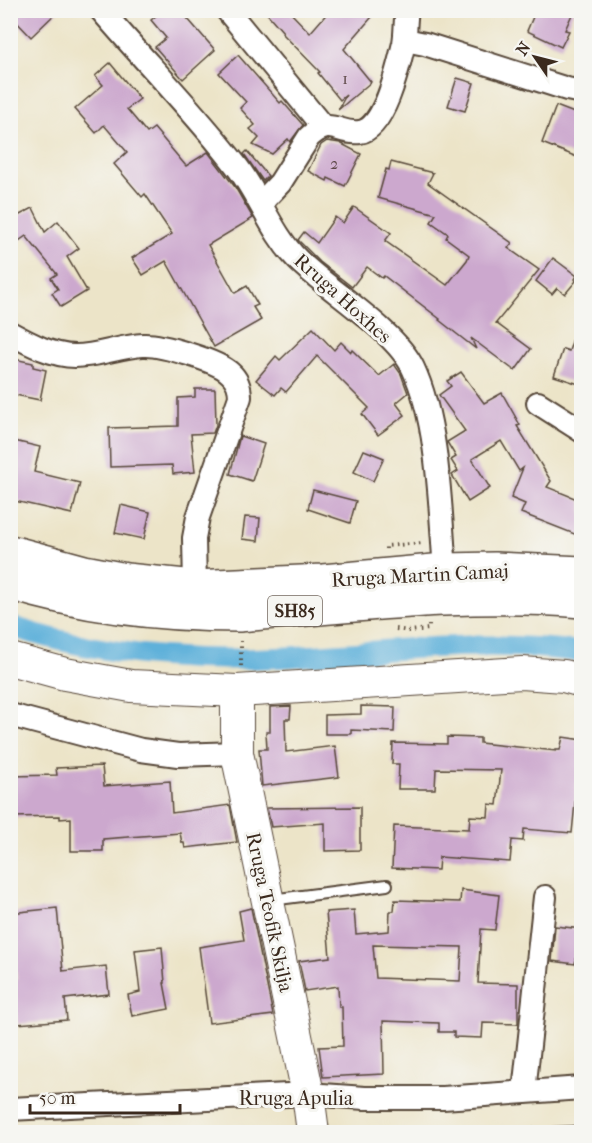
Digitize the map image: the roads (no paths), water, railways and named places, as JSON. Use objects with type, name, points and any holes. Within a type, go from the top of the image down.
[{"type":"highway","name":"Rruga Martin Camaj","points":[[10,552],[84,572],[126,580],[195,587],[323,581],[445,570],[495,569],[582,573]]},
{"type":"highway","name":"Rruga Martin Camaj","points":[[10,583],[68,598],[158,612],[205,615],[239,615],[479,597],[531,596],[582,600]]},
{"type":"street","name":"Rruga Hoxhes","points":[[100,10],[239,169],[273,227],[297,260],[385,334],[412,366],[427,412],[437,471],[445,570]]},
{"type":"street","points":[[227,10],[323,127],[358,132],[366,130],[375,123],[386,104],[405,40],[407,10]]},
{"type":"street","points":[[405,40],[582,92]]},
{"type":"street","points":[[261,204],[280,183],[309,137],[323,127]]},
{"type":"street","points":[[10,333],[51,352],[75,356],[146,345],[167,348],[220,366],[237,380],[240,397],[198,517],[194,538],[195,587]]},
{"type":"street","points":[[538,403],[582,431]]},
{"type":"street","points":[[10,659],[64,674],[131,686],[522,673],[564,676],[582,681]]},
{"type":"street","name":"Rruga Teofik Skilja","points":[[239,681],[237,753],[308,1094],[313,1132]]},
{"type":"street","points":[[10,716],[141,750],[177,755],[237,753]]},
{"type":"street","points":[[524,1092],[545,897]]},
{"type":"street","name":"Rruga Apulia","points":[[10,1109],[308,1094],[365,1098],[443,1098],[582,1088]]},
{"type":"lane","points":[[267,900],[387,885]]},
{"type":"waterway","points":[[10,626],[90,647],[145,655],[199,659],[271,658],[404,649],[493,646],[537,647],[582,652]]},
{"type":"railway","points":[[502,1132],[582,1128]]}]
